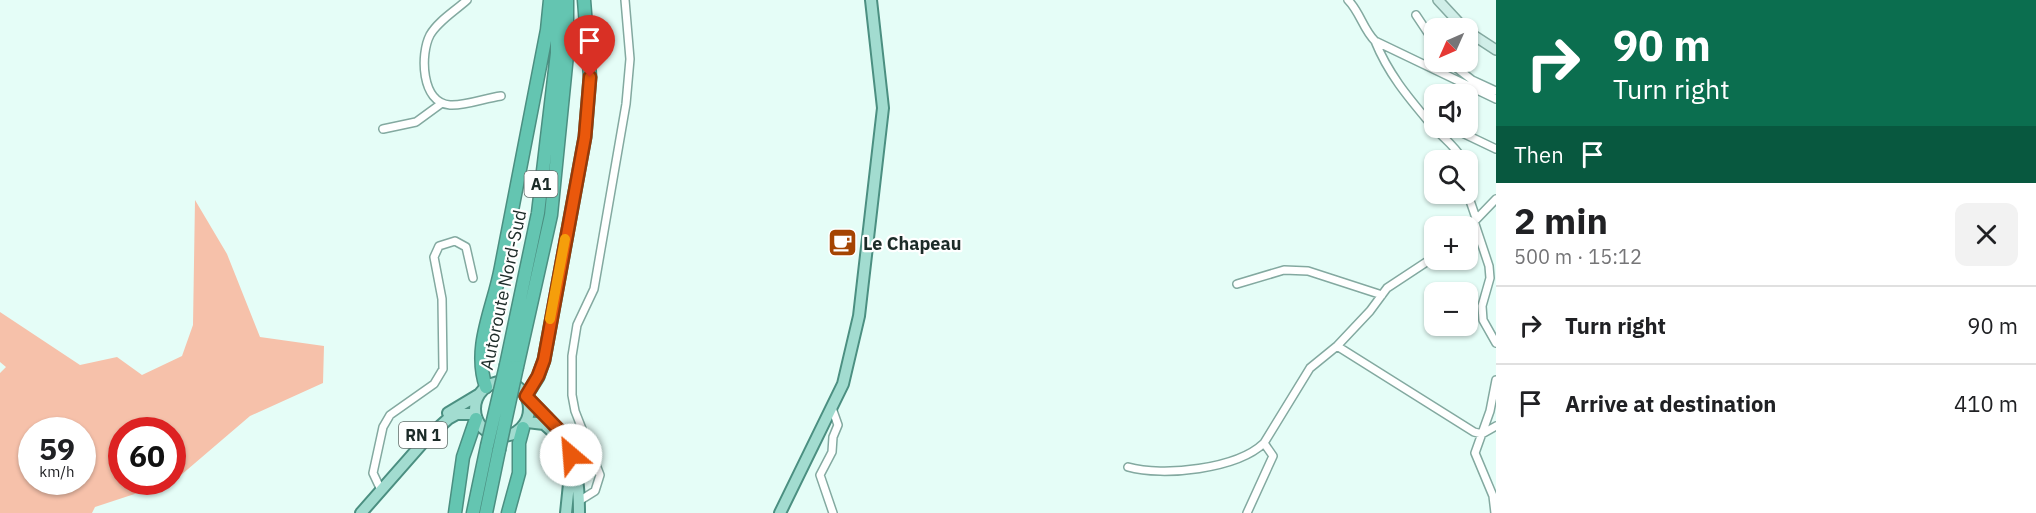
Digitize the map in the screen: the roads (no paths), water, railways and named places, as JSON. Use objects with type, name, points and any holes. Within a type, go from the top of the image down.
[{"type":"highway","points":[[479,394],[482,338],[499,277],[547,30],[550,0]]},
{"type":"highway","name":"Autoroute Nord-Sud","points":[[473,513],[493,448],[511,366],[538,213],[557,53],[557,0]]},
{"type":"highway","name":"Autoroute Nord-Sud","points":[[511,366],[551,215],[567,55],[567,0]]},
{"type":"highway","points":[[527,397],[544,360],[585,137],[590,77],[584,0]]},
{"type":"highway","points":[[455,513],[462,457],[476,416]]},
{"type":"highway","points":[[508,513],[519,472],[519,443],[525,425]]},
{"type":"highway","name":"Autoroute Nord-Sud","points":[[486,513],[493,448]]},
{"type":"main road","points":[[780,513],[832,408],[851,361],[859,316],[883,108],[871,0]]},
{"type":"main road","points":[[1438,0],[1455,18]]},
{"type":"main road","points":[[1478,37],[1496,50]]},
{"type":"main road","points":[[527,397],[530,410],[525,425],[514,434],[499,437],[485,431],[476,416],[479,394],[500,382],[510,383],[527,397],[565,438],[575,471],[579,513]]},
{"type":"main road","name":"RN 1","points":[[381,490],[425,432],[449,411],[479,394]]},
{"type":"main road","name":"RN 1","points":[[361,513],[426,438],[448,419],[457,414],[476,416]]},
{"type":"main road","points":[[525,425],[548,427],[563,450],[570,474],[566,513]]},
{"type":"street","points":[[467,0],[436,27],[427,41],[425,78],[428,87],[442,103],[451,105],[501,96]]},
{"type":"street","points":[[579,501],[595,490],[600,475],[575,411],[572,395],[572,356],[577,325],[594,289],[626,104],[630,59],[625,0]]},
{"type":"street","points":[[1348,0],[1358,10],[1364,26],[1375,41],[1398,87],[1456,150]]},
{"type":"street","points":[[1416,15],[1424,27]]},
{"type":"street","points":[[1375,41],[1496,99]]},
{"type":"street","points":[[1462,72],[1496,92]]},
{"type":"street","points":[[382,129],[416,122],[442,103]]},
{"type":"street","points":[[1473,138],[1496,149]]},
{"type":"street","points":[[1478,216],[1496,199]]},
{"type":"street","points":[[1478,229],[1489,266],[1490,278],[1482,306],[1483,320],[1496,343]]},
{"type":"street","points":[[381,490],[373,473],[386,420],[400,405],[434,384],[443,369],[442,299],[434,257],[439,246],[449,241],[466,247],[473,278]]},
{"type":"street","points":[[1128,467],[1160,471],[1220,466],[1254,451],[1264,443],[1310,368],[1337,346],[1370,311],[1382,294],[1424,263]]},
{"type":"street","points":[[1237,284],[1284,270],[1308,270],[1382,294]]},
{"type":"street","points":[[1337,346],[1474,432],[1482,434],[1496,426]]},
{"type":"street","points":[[1496,380],[1490,411],[1475,453],[1493,496],[1496,513]]},
{"type":"street","points":[[832,408],[838,425],[833,437],[832,452],[820,475],[832,513]]},
{"type":"street","points":[[1247,513],[1273,456],[1264,443]]},
{"type":"place","name":"Le Chapeau","points":[[842,243]]}]
